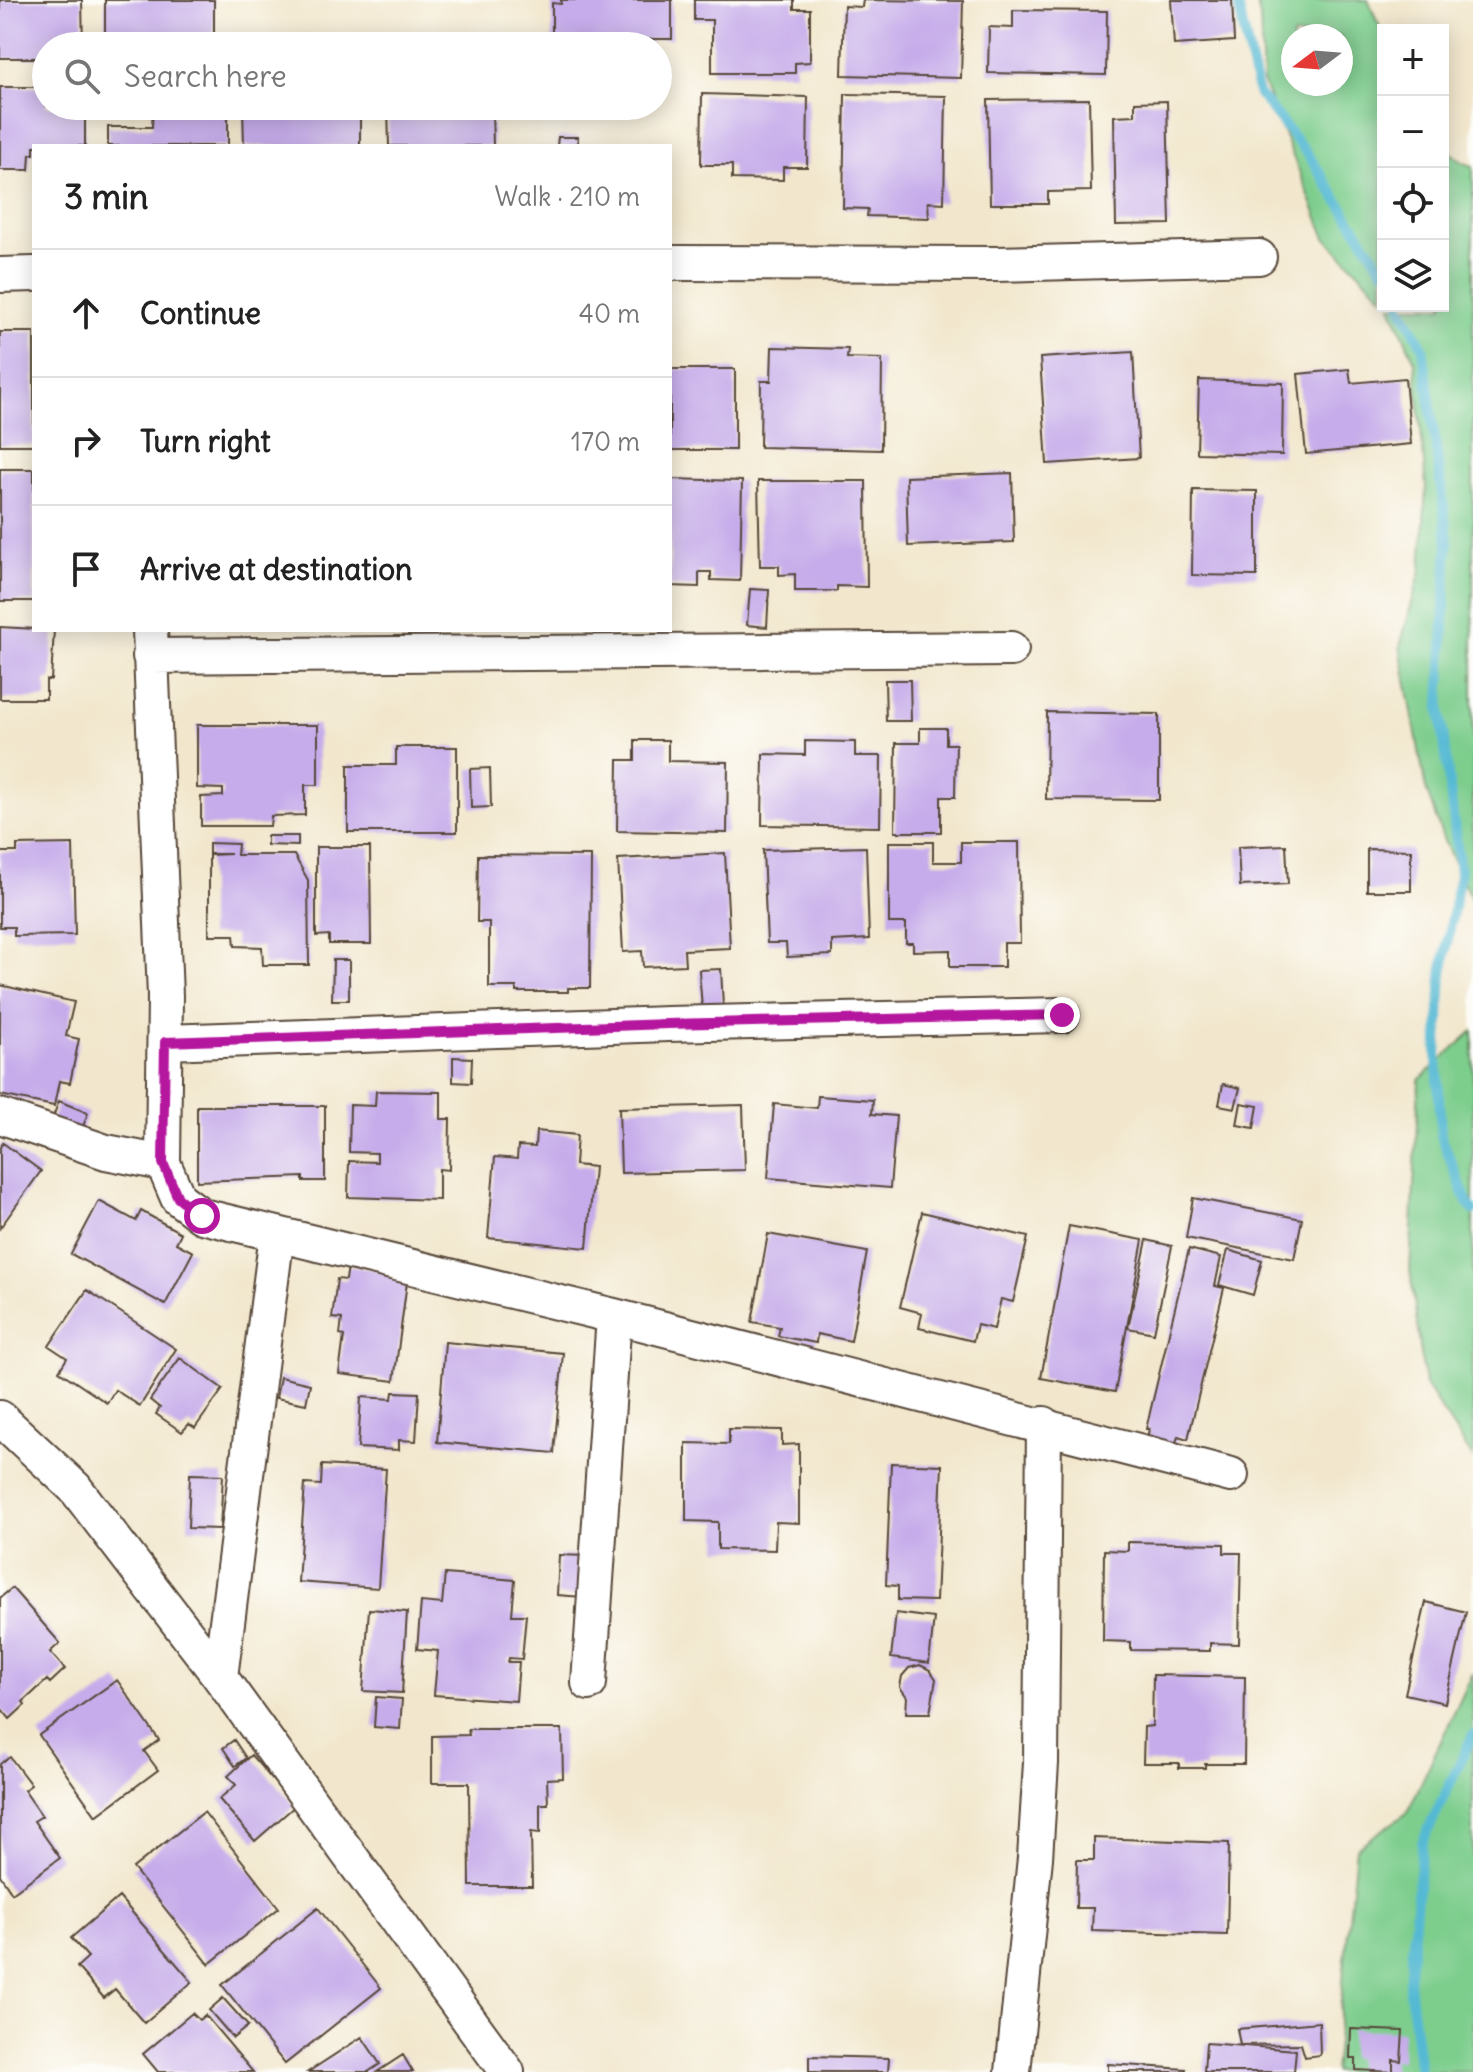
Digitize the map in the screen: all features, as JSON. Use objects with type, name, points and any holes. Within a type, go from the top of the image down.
[{"type":"street","points":[[672,263],[996,264],[1259,257]]},
{"type":"street","points":[[0,275],[32,274]]},
{"type":"street","points":[[1011,649],[150,643],[165,996],[163,1163],[178,1198],[202,1216],[1044,1424],[1231,1475]]},
{"type":"street","points":[[165,1042],[668,1024],[1062,1015]]},
{"type":"street","points":[[0,1116],[106,1152],[163,1163]]},
{"type":"street","points":[[220,1677],[277,1234]]},
{"type":"street","points":[[589,1683],[614,1316]]},
{"type":"street","points":[[0,1418],[75,1488],[220,1677],[507,2072]]},
{"type":"street","points":[[1013,2072],[1035,1858],[1041,1763],[1044,1424]]},
{"type":"green space","points":[[1256,0],[1368,0],[1379,24],[1377,291],[1326,238],[1263,82],[1260,17]]},
{"type":"green space","points":[[1449,152],[1473,166],[1473,902],[1444,841],[1426,789],[1400,646],[1421,570],[1426,487],[1415,362],[1394,312],[1449,312]]},
{"type":"green space","points":[[1473,1031],[1473,1458],[1425,1385],[1410,1270],[1419,1080]]},
{"type":"green space","points":[[1473,1673],[1473,2072],[1334,2072],[1356,1848],[1407,1813]]},
{"type":"building","points":[[0,0],[82,0],[83,32],[32,32],[32,58],[0,58]]},
{"type":"building","points":[[105,0],[214,0],[214,32],[105,32]]},
{"type":"building","points":[[561,0],[672,0],[672,32],[552,32],[552,3],[561,4]]},
{"type":"building","points":[[694,0],[794,0],[794,9],[810,9],[810,62],[795,63],[795,73],[712,73],[712,20],[694,20]]},
{"type":"building","points":[[863,0],[963,1],[961,78],[842,75],[844,6],[862,7]]},
{"type":"building","points":[[1171,0],[1232,0],[1234,41],[1174,45]]},
{"type":"building","points":[[1013,10],[1107,11],[1106,75],[988,73],[989,27],[1013,28]]},
{"type":"building","points":[[0,87],[32,87],[32,120],[85,120],[85,144],[32,144],[29,170],[0,170]]},
{"type":"building","points":[[702,94],[808,97],[807,167],[783,167],[783,180],[732,179],[732,165],[701,165]]},
{"type":"building","points":[[845,94],[946,96],[944,203],[928,202],[929,218],[867,216],[868,209],[843,208]]},
{"type":"building","points":[[1089,99],[1091,191],[1048,192],[1048,204],[990,204],[988,100]]},
{"type":"building","points":[[1167,101],[1170,224],[1116,225],[1114,116],[1135,115],[1135,102]]},
{"type":"building","points":[[152,120],[228,120],[228,144],[108,144],[108,127],[152,127]]},
{"type":"building","points":[[243,120],[360,120],[360,144],[244,144]]},
{"type":"building","points":[[388,120],[492,120],[493,144],[389,144]]},
{"type":"building","points":[[558,137],[578,137],[578,144],[557,144]]},
{"type":"building","points":[[0,332],[32,332],[32,445],[0,445]]},
{"type":"building","points":[[772,347],[848,349],[847,358],[882,359],[881,450],[760,447],[761,381],[771,381]]},
{"type":"building","points":[[1133,352],[1139,458],[1047,464],[1040,358]]},
{"type":"building","points":[[672,369],[735,369],[735,450],[672,450]]},
{"type":"building","points":[[1349,369],[1351,383],[1405,378],[1411,444],[1306,454],[1298,374]]},
{"type":"building","points":[[1199,380],[1283,383],[1282,455],[1197,453]]},
{"type":"building","points":[[0,469],[32,469],[32,601],[0,601]]},
{"type":"building","points":[[1012,473],[1014,542],[908,546],[906,477]]},
{"type":"building","points":[[672,479],[742,481],[740,581],[711,580],[711,572],[699,572],[699,587],[672,586]]},
{"type":"building","points":[[758,481],[866,481],[867,587],[837,586],[837,591],[795,591],[795,574],[779,575],[779,566],[760,566]]},
{"type":"building","points":[[1193,490],[1257,491],[1257,576],[1192,575]]},
{"type":"building","points":[[750,589],[769,590],[767,627],[747,625]]},
{"type":"building","points":[[0,627],[54,632],[51,680],[46,680],[46,699],[0,699]]},
{"type":"building","points":[[885,680],[910,680],[911,721],[886,721]]},
{"type":"building","points":[[1047,712],[1159,714],[1159,800],[1046,799]]},
{"type":"building","points":[[197,725],[318,725],[318,785],[305,785],[305,815],[271,816],[270,826],[201,826],[201,797],[223,796],[223,789],[197,788]]},
{"type":"building","points":[[920,728],[946,728],[946,744],[956,744],[955,797],[941,797],[941,832],[895,832],[896,743],[920,743]]},
{"type":"building","points":[[635,740],[668,740],[668,761],[728,762],[727,833],[617,831],[618,760],[635,760]]},
{"type":"building","points":[[805,741],[855,742],[855,756],[881,756],[880,827],[762,825],[763,754],[805,755]]},
{"type":"building","points":[[396,747],[457,747],[457,832],[348,832],[348,765],[396,765]]},
{"type":"building","points":[[490,768],[491,807],[471,808],[470,769]]},
{"type":"building","points":[[267,836],[298,836],[298,846],[267,845]]},
{"type":"building","points":[[889,842],[933,842],[933,862],[961,862],[961,842],[1019,842],[1020,943],[1004,943],[1004,967],[950,967],[950,950],[913,951],[913,943],[906,943],[906,923],[889,923]]},
{"type":"building","points":[[209,843],[238,844],[237,855],[294,855],[308,880],[309,965],[263,965],[262,947],[235,946],[234,935],[209,935],[209,855],[231,854],[209,854]]},
{"type":"building","points":[[73,844],[75,935],[14,936],[14,927],[0,927],[0,852],[17,852],[17,845]]},
{"type":"building","points":[[1286,845],[1288,884],[1240,886],[1238,847]]},
{"type":"building","points":[[316,847],[370,847],[371,944],[329,944],[329,935],[316,936]]},
{"type":"building","points":[[866,847],[869,939],[832,941],[832,955],[787,957],[786,943],[767,943],[763,850]]},
{"type":"building","points":[[1367,849],[1411,850],[1411,891],[1367,891]]},
{"type":"building","points":[[725,853],[730,948],[684,950],[685,965],[643,967],[642,951],[623,952],[618,859]]},
{"type":"building","points":[[478,855],[591,856],[590,988],[568,988],[568,992],[516,992],[516,987],[489,987],[489,922],[477,922]]},
{"type":"building","points":[[333,960],[349,960],[349,1000],[332,1000]]},
{"type":"building","points":[[721,969],[723,1006],[702,1008],[699,970]]},
{"type":"building","points":[[0,985],[74,1002],[66,1036],[79,1039],[70,1083],[59,1081],[54,1106],[0,1095]]},
{"type":"building","points":[[453,1057],[472,1058],[471,1083],[453,1082]]},
{"type":"building","points":[[1223,1084],[1240,1088],[1235,1108],[1219,1105]]},
{"type":"building","points":[[376,1091],[441,1092],[441,1119],[450,1119],[449,1170],[439,1169],[439,1200],[348,1197],[349,1161],[377,1162],[377,1153],[349,1152],[350,1105],[375,1106]]},
{"type":"building","points":[[818,1096],[873,1100],[872,1114],[896,1116],[890,1188],[768,1178],[774,1104],[817,1108]]},
{"type":"building","points":[[59,1101],[88,1113],[79,1137],[50,1125]]},
{"type":"building","points":[[1241,1103],[1258,1106],[1254,1128],[1237,1125]]},
{"type":"building","points":[[743,1105],[745,1170],[621,1173],[619,1108]]},
{"type":"building","points":[[197,1106],[325,1106],[325,1181],[303,1181],[303,1177],[197,1181]]},
{"type":"building","points":[[536,1131],[577,1135],[575,1165],[594,1167],[587,1248],[488,1238],[495,1157],[517,1159],[518,1146],[535,1147]]},
{"type":"building","points":[[3,1143],[41,1171],[0,1228],[0,1147]]},
{"type":"building","points":[[1193,1198],[1302,1219],[1294,1259],[1186,1238]]},
{"type":"building","points":[[99,1201],[136,1221],[141,1211],[181,1233],[176,1243],[193,1252],[165,1305],[71,1254]]},
{"type":"building","points":[[922,1212],[1028,1237],[1013,1302],[1001,1299],[994,1329],[977,1325],[973,1341],[919,1328],[922,1313],[900,1307]]},
{"type":"building","points":[[1069,1226],[1143,1240],[1115,1392],[1041,1378]]},
{"type":"building","points":[[768,1234],[867,1252],[851,1341],[817,1334],[816,1343],[778,1336],[780,1327],[752,1322]]},
{"type":"building","points":[[1147,1240],[1172,1246],[1154,1333],[1128,1328]]},
{"type":"building","points":[[1189,1249],[1221,1257],[1215,1286],[1224,1288],[1188,1439],[1178,1436],[1175,1446],[1147,1439],[1149,1429],[1146,1429]]},
{"type":"building","points":[[1228,1250],[1262,1260],[1253,1295],[1219,1285]]},
{"type":"building","points":[[348,1266],[408,1274],[394,1381],[339,1374],[344,1336],[340,1335],[342,1319],[332,1318],[337,1279],[346,1280]]},
{"type":"building","points":[[87,1290],[176,1349],[140,1406],[115,1390],[107,1403],[59,1371],[67,1358],[49,1346]]},
{"type":"building","points":[[445,1342],[563,1353],[554,1453],[437,1442]]},
{"type":"building","points":[[180,1358],[223,1389],[195,1428],[189,1424],[182,1432],[156,1414],[160,1408],[150,1400]]},
{"type":"building","points":[[280,1377],[310,1384],[306,1404],[276,1398]]},
{"type":"building","points":[[393,1392],[419,1393],[416,1441],[399,1440],[399,1450],[358,1448],[361,1397],[392,1399]]},
{"type":"building","points":[[729,1429],[782,1430],[782,1445],[799,1444],[799,1523],[776,1522],[775,1550],[718,1549],[718,1522],[686,1521],[686,1443],[729,1444]]},
{"type":"building","points":[[891,1463],[942,1465],[936,1601],[898,1600],[898,1586],[886,1585]]},
{"type":"building","points":[[322,1465],[386,1469],[378,1588],[298,1582],[305,1484],[321,1485]]},
{"type":"building","points":[[190,1474],[223,1475],[220,1529],[188,1528]]},
{"type":"building","points":[[1128,1542],[1224,1544],[1224,1553],[1241,1553],[1239,1644],[1210,1643],[1210,1651],[1131,1650],[1131,1642],[1103,1641],[1104,1550],[1128,1551]]},
{"type":"building","points":[[559,1555],[586,1556],[583,1597],[557,1595]]},
{"type":"building","points":[[445,1574],[515,1580],[512,1615],[526,1615],[522,1659],[509,1658],[508,1662],[519,1662],[516,1701],[434,1695],[438,1651],[417,1649],[421,1602],[442,1604]]},
{"type":"building","points":[[12,1588],[60,1643],[50,1652],[65,1669],[50,1683],[47,1680],[10,1719],[0,1707],[0,1598]]},
{"type":"building","points":[[1426,1602],[1466,1612],[1445,1703],[1405,1694]]},
{"type":"building","points":[[369,1609],[407,1612],[402,1693],[363,1691]]},
{"type":"building","points":[[896,1613],[934,1618],[929,1663],[891,1658]]},
{"type":"building","points":[[920,1665],[930,1670],[936,1679],[930,1713],[906,1713],[907,1697],[900,1687],[902,1676],[909,1668]]},
{"type":"building","points":[[1153,1675],[1245,1677],[1244,1764],[1179,1768],[1179,1763],[1143,1763],[1144,1727],[1152,1726]]},
{"type":"building","points":[[117,1680],[159,1740],[144,1751],[158,1770],[96,1816],[39,1735]]},
{"type":"building","points":[[376,1697],[402,1699],[400,1729],[374,1727]]},
{"type":"building","points":[[468,1729],[562,1729],[563,1778],[547,1779],[548,1804],[540,1804],[540,1833],[531,1832],[532,1886],[470,1886],[469,1783],[432,1783],[432,1736],[469,1735]]},
{"type":"building","points":[[234,1740],[246,1758],[235,1766],[223,1748]]},
{"type":"building","points":[[251,1755],[295,1806],[255,1841],[219,1799],[236,1785],[228,1776]]},
{"type":"building","points":[[10,1757],[31,1785],[24,1790],[42,1816],[34,1821],[60,1858],[12,1893],[0,1875],[0,1764]]},
{"type":"building","points":[[204,1812],[279,1908],[209,1964],[133,1868]]},
{"type":"building","points":[[1094,1838],[1229,1843],[1227,1935],[1092,1931],[1093,1908],[1076,1908],[1077,1860],[1094,1860]]},
{"type":"building","points":[[119,1897],[192,1982],[144,2023],[115,1989],[104,1998],[77,1967],[88,1957],[71,1938]]},
{"type":"building","points":[[318,1908],[381,1988],[285,2064],[222,1985]]},
{"type":"building","points":[[223,1998],[248,2026],[233,2038],[209,2010]]},
{"type":"building","points":[[192,2013],[199,2020],[205,2015],[253,2072],[158,2072],[143,2054]]},
{"type":"building","points":[[1319,2022],[1320,2055],[1305,2057],[1301,2044],[1240,2045],[1237,2029]]},
{"type":"building","points":[[1351,2029],[1403,2031],[1401,2061],[1393,2060],[1393,2072],[1356,2070],[1356,2058],[1350,2058]]},
{"type":"building","points":[[362,2037],[380,2064],[368,2072],[308,2072]]},
{"type":"building","points":[[1206,2043],[1296,2050],[1294,2072],[1204,2072]]},
{"type":"building","points":[[403,2055],[413,2072],[377,2072]]},
{"type":"building","points":[[809,2056],[889,2058],[888,2072],[809,2072]]},
{"type":"building","points":[[1108,2064],[1186,2069],[1185,2072],[1108,2072]]},
{"type":"waterway","points":[[1237,0],[1258,93],[1309,156],[1377,261]]},
{"type":"waterway","points":[[1404,312],[1423,348],[1448,541],[1440,707],[1460,873],[1442,974],[1437,1056],[1441,1136],[1473,1210]]},
{"type":"waterway","points":[[1420,2072],[1409,1983],[1422,1843],[1473,1735]]},
{"type":"route","points":[[202,1216],[178,1198],[163,1163],[165,1042],[668,1024],[1062,1015]]}]
